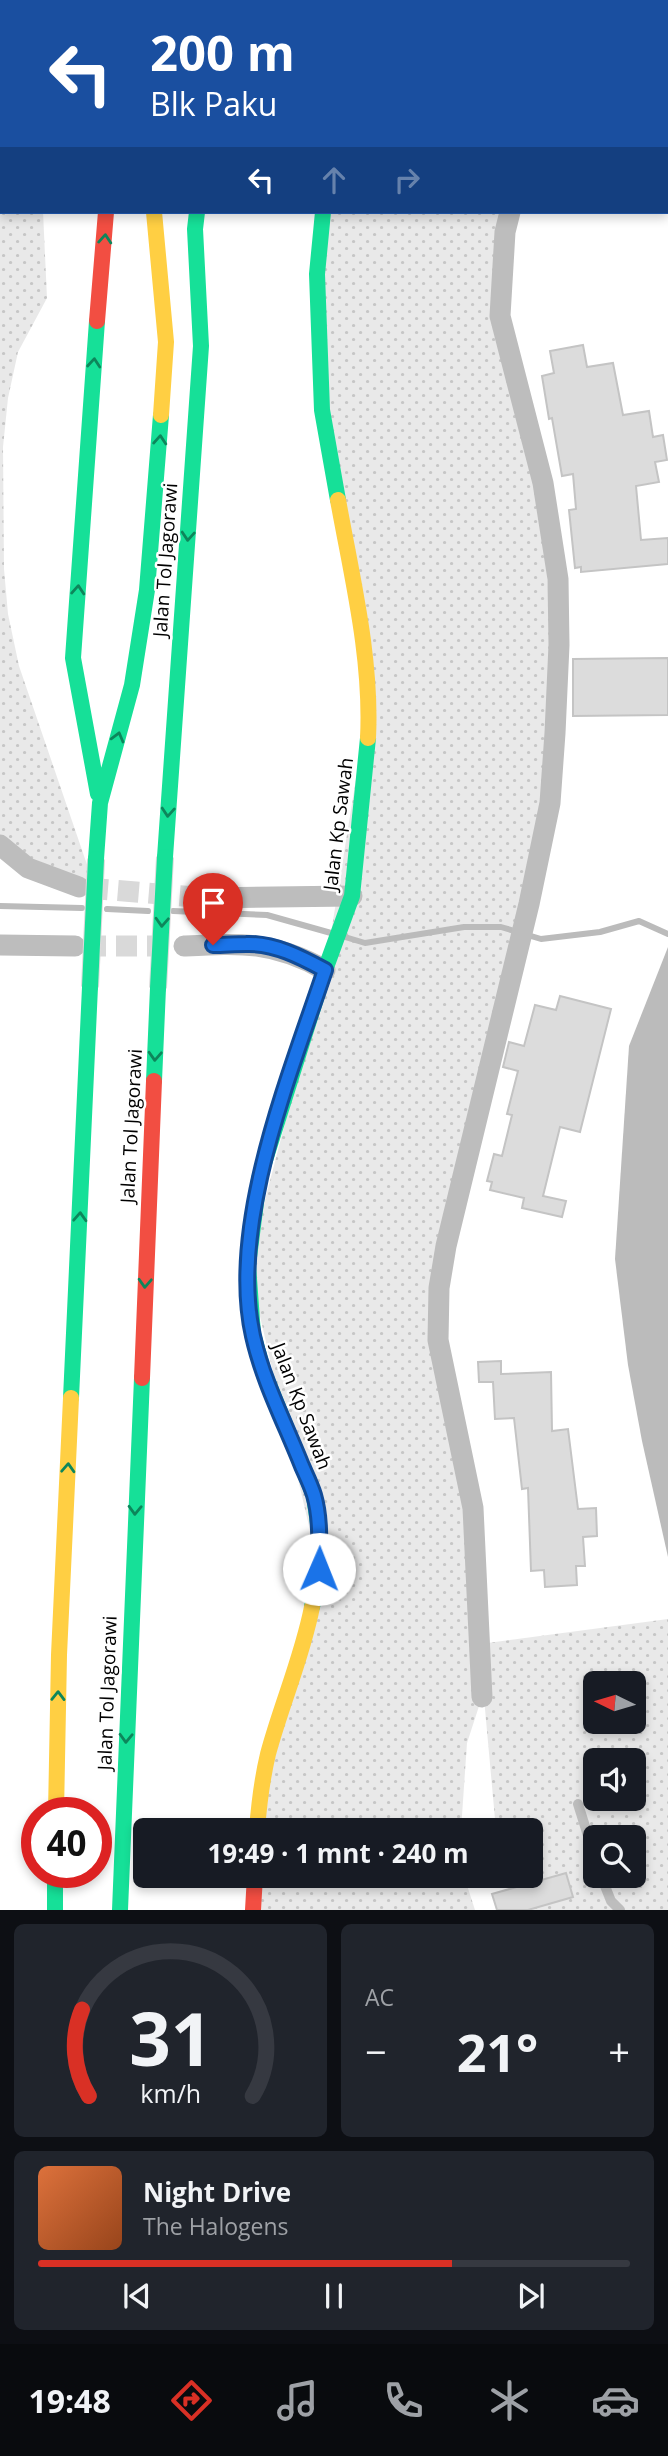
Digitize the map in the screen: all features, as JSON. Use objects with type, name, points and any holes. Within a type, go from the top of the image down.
[{"type":"main road","points":[[100,803],[73,658],[106,214]]},
{"type":"main road","points":[[56,1797],[59,1655],[96,859],[100,803],[132,685],[148,590],[166,342],[155,214]]},
{"type":"main road","points":[[197,214],[195,229],[201,345]]},
{"type":"main road","name":"Jalan Kp Sawah","points":[[258,1818],[268,1754],[307,1631],[319,1569],[319,1531],[314,1496],[263,1370],[253,1335],[248,1302],[248,1265],[259,1180],[279,1111],[351,900],[367,767],[370,701],[362,636],[321,410],[317,274],[323,214]]},
{"type":"main road","points":[[201,345],[209,307],[212,266]]},
{"type":"main road","name":"Jalan Tol Jagorawi","points":[[120,1910],[158,988],[201,345]]},
{"type":"main road","points":[[55,1888],[55,1910]]},
{"type":"main road","points":[[253,1910],[254,1888]]},
{"type":"street","points":[[482,1697],[473,1508],[439,1340],[439,1288],[446,1246],[529,904],[551,791],[559,645],[558,579],[543,483],[500,316],[505,232],[510,214]]},
{"type":"street","points":[[0,845],[28,868],[79,887]]},
{"type":"street","points":[[207,898],[351,900]]},
{"type":"street","points":[[184,946],[247,943],[328,963]]},
{"type":"street","points":[[0,945],[75,946]]},
{"type":"lane","points":[[578,1804],[585,1825]]},
{"type":"lane","points":[[606,1888],[611,1901],[620,1910]]},
{"type":"shaded area","points":[[0,214],[43,214],[47,298],[18,352],[8,398],[3,447],[4,569],[8,614],[19,666],[95,888],[0,845]]},
{"type":"shaded area","points":[[323,214],[510,214],[500,316],[543,483],[555,733],[439,1288],[473,1508],[480,1644],[668,1619],[668,1910],[522,1910],[510,1888],[543,1888],[543,1818],[495,1818],[482,1676],[482,1697],[467,1743],[462,1818],[261,1818],[319,1569],[248,1265],[325,970],[369,699],[322,410]]},
{"type":"shaded area","points":[[668,947],[668,1557],[628,1365],[615,1259],[629,1046]]},
{"type":"shaded area","points":[[254,1888],[468,1888],[475,1910],[253,1910]]},
{"type":"building","points":[[583,345],[587,367],[613,363],[623,415],[649,411],[653,437],[663,435],[667,460],[655,462],[659,482],[636,486],[641,540],[668,538],[668,564],[581,572],[581,567],[575,568],[569,510],[576,509],[573,474],[562,476],[542,376],[554,373],[550,351]]},
{"type":"building","points":[[668,658],[668,715],[573,716],[573,659]]},
{"type":"building","points":[[560,996],[611,1009],[580,1132],[560,1127],[543,1196],[566,1201],[562,1217],[522,1208],[524,1198],[490,1190],[492,1182],[487,1181],[494,1154],[502,1156],[512,1115],[507,1114],[518,1071],[503,1067],[509,1042],[524,1046],[535,1005],[556,1010]]},
{"type":"building","points":[[501,1361],[501,1374],[551,1372],[552,1431],[568,1429],[578,1509],[596,1508],[597,1536],[583,1537],[585,1566],[576,1566],[577,1585],[545,1587],[544,1570],[531,1571],[528,1488],[522,1489],[514,1418],[495,1419],[493,1382],[479,1382],[478,1362]]},
{"type":"building","points":[[566,1873],[573,1897],[528,1910],[497,1910],[492,1894],[513,1888],[543,1888],[543,1880]]},
{"type":"waterway","points":[[0,906],[82,908]]},
{"type":"waterway","points":[[107,909],[148,911]]},
{"type":"waterway","points":[[173,911],[267,915],[331,933]]},
{"type":"waterway","points":[[345,937],[365,943],[464,927],[501,927],[541,939],[600,932],[639,921],[668,934]]},
{"type":"tunnel","points":[[87,888],[207,898]]},
{"type":"tunnel","points":[[85,946],[168,946]]},
{"type":"traffic: fast","points":[[165,857],[201,346],[195,229],[197,214]]},
{"type":"traffic: fast","points":[[323,214],[317,274],[322,410],[338,500]]},
{"type":"traffic: fast","points":[[97,321],[73,658],[98,794]]},
{"type":"traffic: fast","points":[[96,859],[100,803],[132,685],[147,590],[161,415]]},
{"type":"traffic: fast","points":[[312,1607],[319,1569],[319,1530],[314,1496],[263,1370],[253,1334],[248,1265],[259,1179],[325,970],[352,896],[368,738]]},
{"type":"traffic: fast","points":[[158,988],[165,857]]},
{"type":"traffic: fast","points":[[90,987],[96,859]]},
{"type":"traffic: fast","points":[[71,1398],[90,987]]},
{"type":"traffic: fast","points":[[154,1081],[158,988]]},
{"type":"traffic: fast","points":[[120,1910],[142,1378]]},
{"type":"traffic: fast","points":[[55,1888],[55,1910]]},
{"type":"traffic: slow","points":[[154,214],[166,342],[161,415]]},
{"type":"traffic: slow","points":[[338,500],[364,648],[368,738]]},
{"type":"traffic: slow","points":[[56,1797],[59,1655],[71,1398]]},
{"type":"traffic: slow","points":[[258,1818],[268,1754],[303,1645],[312,1607]]},
{"type":"traffic: jam","points":[[97,321],[106,214]]},
{"type":"traffic: jam","points":[[142,1378],[154,1081]]},
{"type":"traffic: jam","points":[[253,1910],[254,1888]]},
{"type":"route","points":[[213,945],[261,945],[305,959],[325,970],[259,1180],[248,1265],[248,1302],[253,1335],[263,1370],[314,1496],[319,1531],[319,1569]]}]
